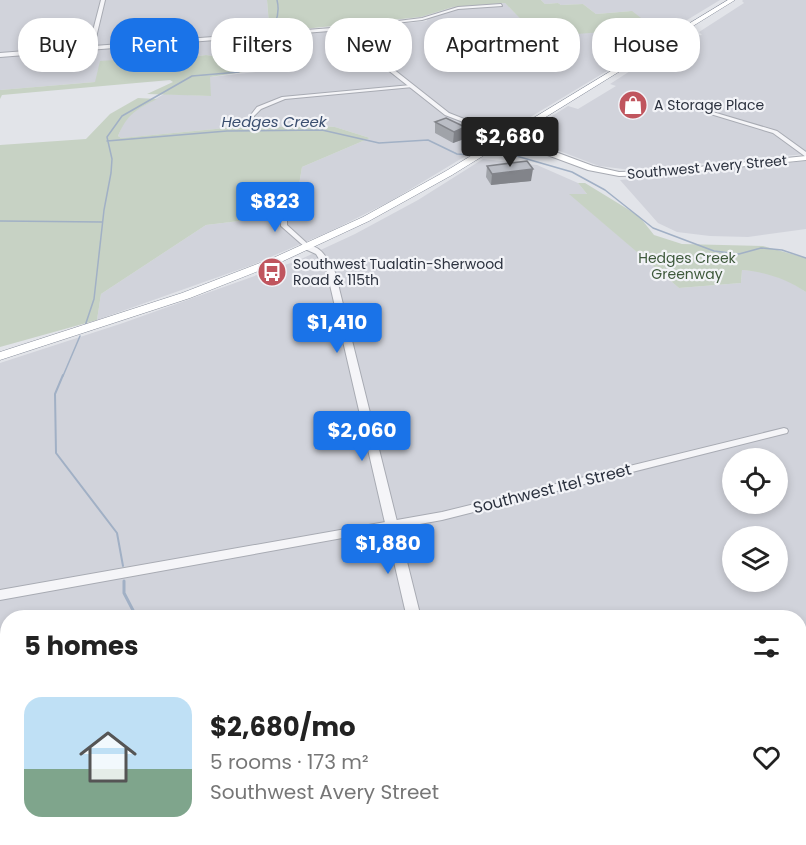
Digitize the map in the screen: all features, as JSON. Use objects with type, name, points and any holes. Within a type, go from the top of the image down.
[{"type":"highway","points":[[0,356],[164,304],[308,247],[398,202],[732,0]]},
{"type":"main road","name":"Southwest Avery Street","points":[[507,137],[591,168],[619,174],[647,174],[806,156]]},
{"type":"street","points":[[98,20],[103,0]]},
{"type":"street","points":[[412,20],[458,8],[501,5]]},
{"type":"street","points":[[98,47],[325,30]]},
{"type":"street","points":[[0,55],[18,54]]},
{"type":"street","points":[[394,72],[452,117],[507,137]]},
{"type":"street","points":[[251,126],[252,116],[264,105],[291,97],[411,86]]},
{"type":"street","points":[[696,108],[775,132],[806,156]]},
{"type":"street","points":[[284,200],[284,226],[308,247],[323,269],[340,310],[412,610]]},
{"type":"street","name":"Southwest Itel Street","points":[[0,596],[442,516],[784,431]]},
{"type":"shaded area","points":[[0,0],[267,0],[268,18],[211,18],[211,56],[199,56],[199,18],[110,18],[110,72],[122,72],[95,82],[0,90]]},
{"type":"shaded area","points":[[541,0],[720,0],[690,18],[606,18],[632,11],[596,14],[583,4],[545,4]]},
{"type":"shaded area","points":[[806,0],[806,154],[631,170],[599,166],[520,136],[568,106],[578,109],[616,86],[610,84],[629,72],[700,72],[700,35],[702,35],[700,31],[744,3],[742,1]]},
{"type":"shaded area","points":[[505,3],[520,18],[425,17],[453,7]]},
{"type":"shaded area","points":[[424,21],[424,72],[580,72],[580,25],[592,22],[592,72],[605,72],[391,201],[333,230],[252,265],[97,320],[101,294],[206,225],[290,215],[297,197],[302,167],[370,138],[335,127],[323,126],[226,128],[121,138],[118,136],[125,119],[133,112],[164,94],[210,96],[210,77],[255,72],[313,72],[313,33],[325,32],[325,72],[412,72],[412,23]]},
{"type":"shaded area","points":[[483,159],[537,165],[578,183],[587,194],[570,194],[679,288],[741,283],[742,270],[760,271],[789,281],[806,292],[806,610],[0,610],[0,363],[123,323],[299,260],[355,234],[418,200]]},
{"type":"shaded area","points":[[806,161],[806,229],[748,237],[677,232],[658,223],[620,180]]},
{"type":"green space","points":[[267,0],[541,0],[545,4],[583,4],[596,14],[632,11],[641,18],[592,18],[592,33],[580,34],[580,18],[520,18],[505,3],[453,7],[411,18],[325,18],[325,27],[313,28],[313,18],[268,18]]},
{"type":"green space","points":[[199,56],[211,56],[211,72],[242,72],[210,77],[211,96],[147,94],[173,82],[170,80],[2,95],[0,99],[0,90],[95,82],[100,61],[110,60],[110,72],[199,72]]},
{"type":"green space","points":[[138,98],[157,99],[138,109],[129,117],[118,136],[121,138],[226,128],[323,126],[335,127],[370,138],[302,167],[297,197],[276,198],[274,217],[206,225],[101,294],[97,320],[0,347],[0,145],[86,139],[110,114]]},
{"type":"green space","name":"Hedges Creek Greenway","points":[[578,183],[585,183],[639,216],[654,235],[682,244],[763,246],[806,258],[806,292],[776,277],[742,270],[741,283],[679,288],[569,194],[587,194]]},
{"type":"building","points":[[446,118],[465,127],[454,132],[435,122]]},
{"type":"building","points":[[527,161],[533,169],[492,174],[487,166]]},
{"type":"waterway","name":"Hedges Creek","points":[[108,141],[107,137],[122,116],[192,76],[239,72],[233,66],[233,59],[251,50],[272,28],[278,10],[277,0]]},
{"type":"waterway","name":"Hedges Creek","points":[[108,141],[227,131],[322,130],[379,143],[428,140],[457,154],[472,155]]},
{"type":"waterway","name":"Hedges Creek","points":[[85,326],[94,299],[104,210],[111,173],[112,159],[108,141]]},
{"type":"waterway","name":"Hedges Creek","points":[[484,155],[513,155],[572,172],[605,190],[653,228],[714,251],[739,254],[761,248],[782,250],[806,258]]},
{"type":"waterway","points":[[0,221],[102,222]]},
{"type":"waterway","name":"Hedges Creek","points":[[63,376],[80,336]]},
{"type":"waterway","name":"Hedges Creek","points":[[63,375],[55,394],[56,453],[117,533],[123,566]]},
{"type":"waterway","name":"Hedges Creek","points":[[124,581],[124,593],[133,610]]},
{"type":"place","name":"A Storage Place","points":[[633,105]]},
{"type":"place","name":"Southwest Tualatin-Sherwood Road & 115th","points":[[272,272]]}]
